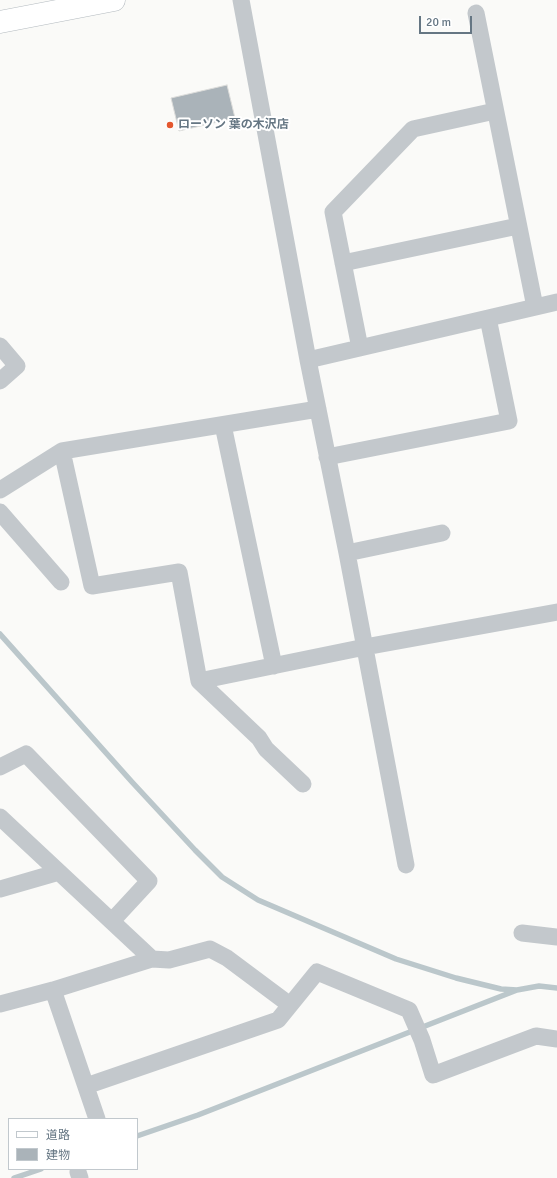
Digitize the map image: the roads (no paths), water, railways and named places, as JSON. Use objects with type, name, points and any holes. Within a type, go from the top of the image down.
[{"type":"street","points":[[0,22],[40,7],[114,0]]},
{"type":"street","points":[[241,0],[308,360],[365,647],[406,865]]},
{"type":"street","points":[[476,13],[535,307]]},
{"type":"street","points":[[360,348],[333,212],[413,129],[495,111]]},
{"type":"street","points":[[343,263],[518,226]]},
{"type":"street","points":[[308,360],[557,302]]},
{"type":"street","points":[[327,457],[509,421],[488,318]]},
{"type":"street","points":[[0,346],[17,366],[0,381]]},
{"type":"street","points":[[0,490],[62,451],[318,410]]},
{"type":"street","points":[[223,425],[274,666]]},
{"type":"street","points":[[62,451],[92,586],[179,572],[199,681],[260,738],[266,750],[303,784]]},
{"type":"street","points":[[0,512],[61,582]]},
{"type":"street","points":[[346,553],[442,533]]},
{"type":"street","points":[[199,681],[365,647],[557,612]]},
{"type":"street","points":[[0,767],[26,754],[149,881],[112,921]]},
{"type":"street","points":[[0,817],[152,959]]},
{"type":"street","points":[[0,889],[59,872]]},
{"type":"street","points":[[522,933],[557,938]]},
{"type":"street","points":[[0,1004],[53,990],[152,959],[170,960],[210,949],[227,958],[290,1005]]},
{"type":"street","points":[[86,1086],[278,1020],[317,972],[409,1010],[422,1040],[433,1075],[536,1036],[557,1039]]},
{"type":"street","points":[[53,990],[97,1118]]},
{"type":"waterway","points":[[0,634],[132,782],[222,877],[258,900],[396,959],[456,978],[501,989],[517,990]]},
{"type":"waterway","points":[[138,1136],[198,1115],[517,990],[539,986],[557,988]]},
{"type":"waterway","points":[[14,1178],[38,1170]]},
{"type":"place","name":"ローソン 葉の木沢店","points":[[170,125]]}]
